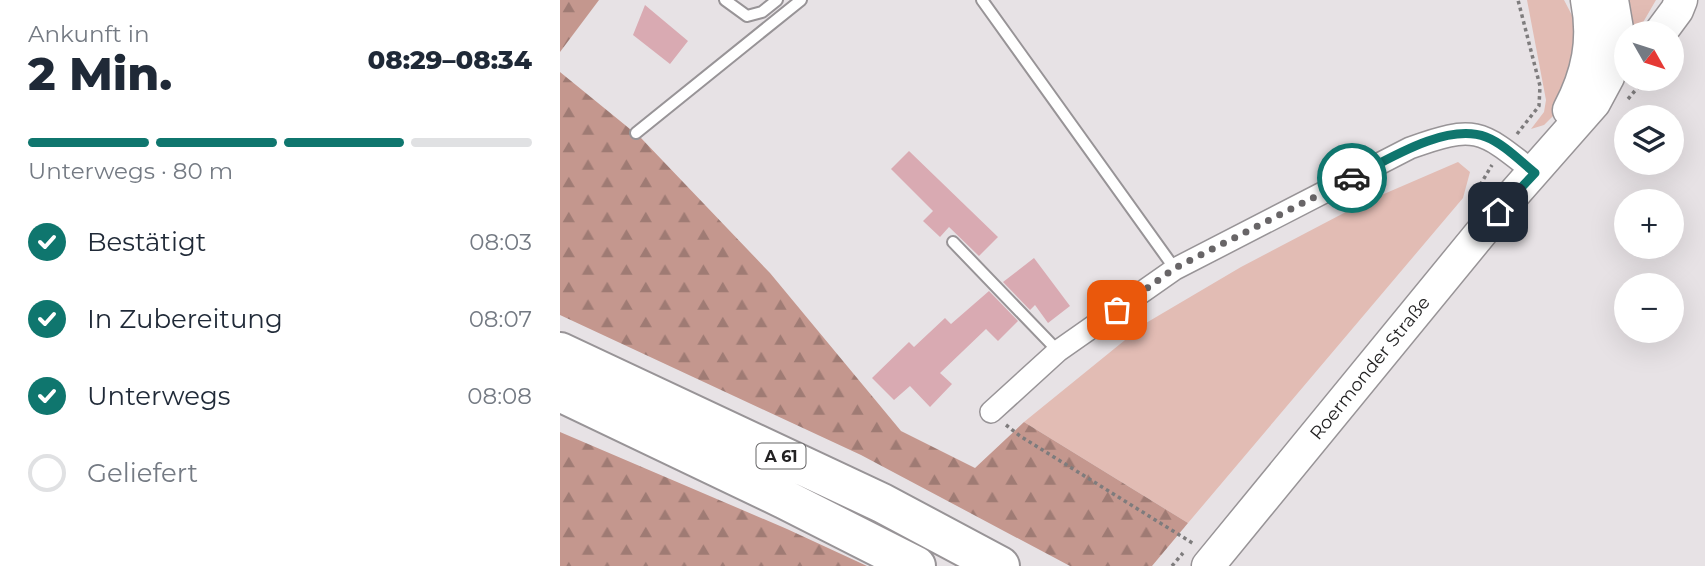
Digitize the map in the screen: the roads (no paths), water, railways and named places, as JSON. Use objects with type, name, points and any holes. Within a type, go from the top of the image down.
[{"type":"highway","name":"A 61","points":[[560,352],[882,503],[1000,566]]},
{"type":"highway","name":"A 61","points":[[567,397],[784,499],[916,566]]},
{"type":"main road","points":[[1669,21],[1681,0]]},
{"type":"main road","name":"Roermonder Straße","points":[[1211,562],[1498,212],[1594,103],[1608,77],[1617,29],[1592,4]]},
{"type":"main road","name":"Roermonder Straße","points":[[1535,173],[1586,74],[1592,4]]},
{"type":"main road","points":[[1594,103],[1614,82]]},
{"type":"street","points":[[991,412],[1058,351],[1175,268],[1422,144],[1446,135],[1467,133],[1486,137],[1535,173]]},
{"type":"lane","points":[[725,0],[747,16],[762,12],[777,0]]},
{"type":"lane","points":[[636,133],[801,0]]},
{"type":"lane","points":[[982,0],[1175,268]]},
{"type":"lane","points":[[953,242],[1058,351]]}]
